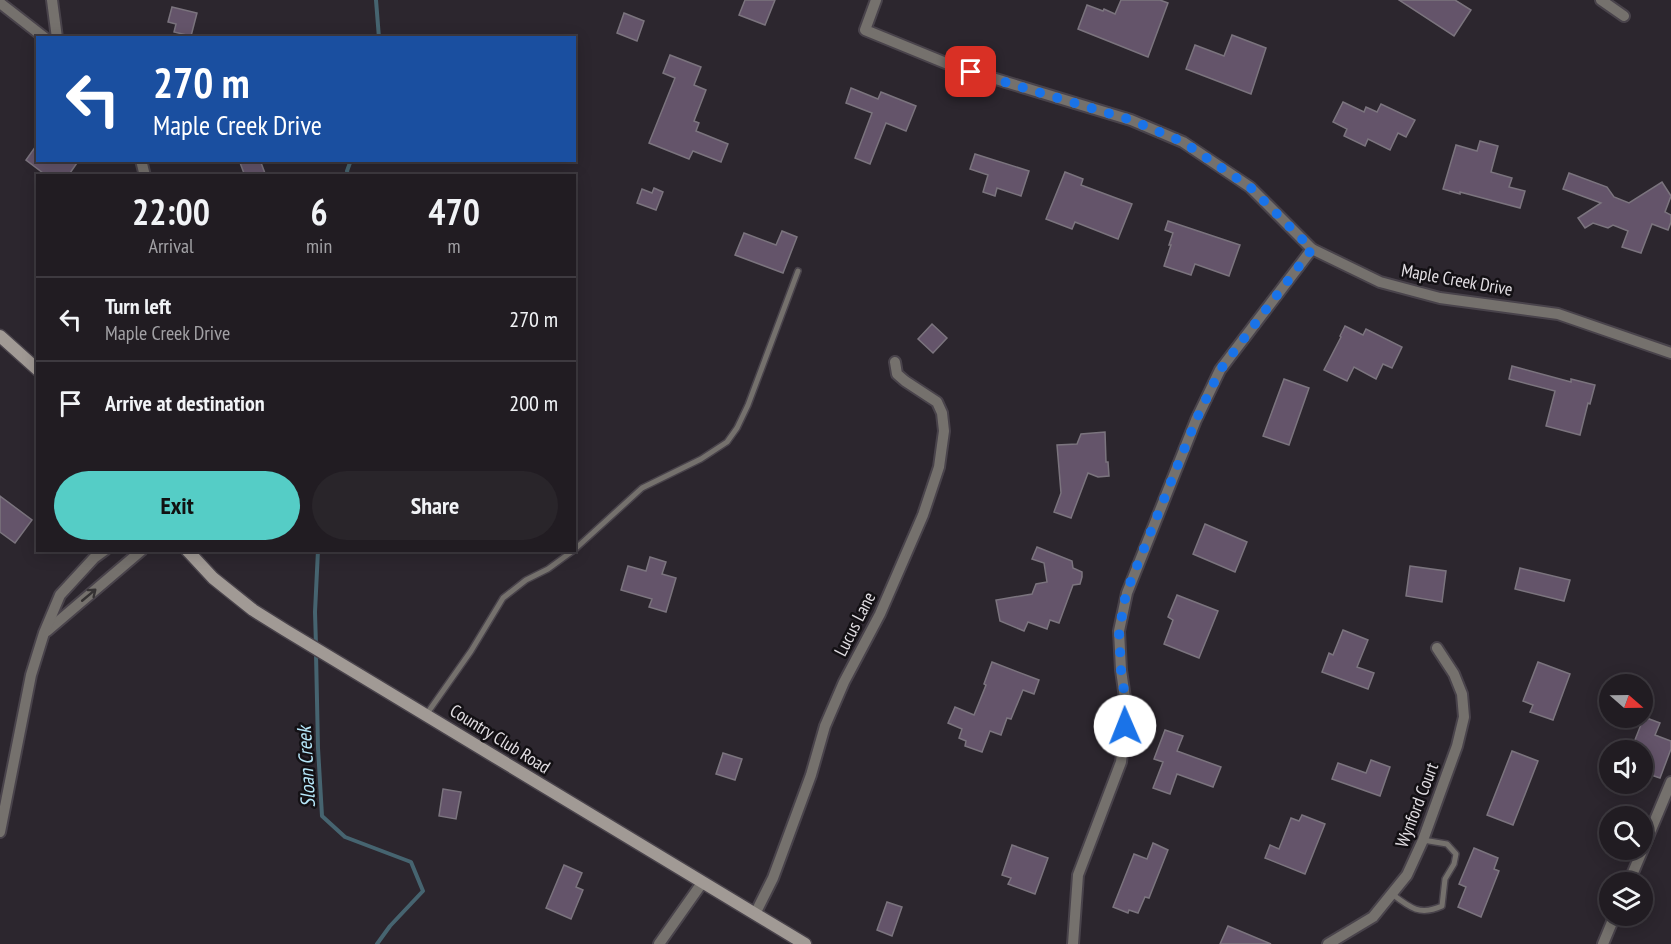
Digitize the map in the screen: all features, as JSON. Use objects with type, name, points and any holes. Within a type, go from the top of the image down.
[{"type":"main road","points":[[0,336],[36,368]]},
{"type":"main road","name":"Country Club Road","points":[[190,552],[213,578],[253,610],[805,944]]},
{"type":"street","points":[[52,0],[57,36]]},
{"type":"street","name":"Maple Creek Drive","points":[[876,0],[864,30],[953,66],[1131,120],[1183,142],[1250,187],[1312,249],[1380,282],[1440,298],[1558,314],[1671,353]]},
{"type":"street","points":[[1601,0],[1624,16]]},
{"type":"street","points":[[0,3],[42,36]]},
{"type":"street","points":[[1073,944],[1078,875],[1121,762],[1127,712],[1119,632],[1126,593],[1196,420],[1220,370],[1312,249]]},
{"type":"street","name":"Lucus Lane","points":[[755,914],[773,878],[811,775],[830,715],[844,682],[885,603],[923,515],[939,467],[944,431],[942,413],[937,402],[897,374],[895,362]]},
{"type":"street","points":[[0,832],[31,675],[44,633],[60,595],[102,552]]},
{"type":"street","points":[[44,633],[140,552]]},
{"type":"street","name":"Wynford Court","points":[[1328,944],[1373,917],[1407,875],[1423,840],[1457,746],[1464,717],[1462,694],[1454,674],[1437,648]]},
{"type":"street","points":[[1633,872],[1671,782]]},
{"type":"street","points":[[659,944],[702,883]]},
{"type":"street","points":[[1604,944],[1611,926]]},
{"type":"lane","points":[[576,548],[642,488],[701,459],[728,442],[748,405],[798,271]]},
{"type":"lane","points":[[426,715],[471,651],[503,598],[526,580],[548,569],[571,552]]},
{"type":"lane","points":[[1392,894],[1414,910],[1430,911],[1442,906],[1445,879],[1454,864],[1456,854],[1447,844],[1423,840]]},
{"type":"building","points":[[745,0],[775,0],[765,25],[739,15]]},
{"type":"building","points":[[1121,0],[1160,0],[1168,3],[1148,57],[1078,29],[1087,5],[1115,14]]},
{"type":"building","points":[[1399,0],[1455,0],[1471,10],[1454,36]]},
{"type":"building","points":[[172,7],[197,13],[191,36],[174,32],[176,24],[168,22]]},
{"type":"building","points":[[624,13],[644,21],[637,41],[617,33]]},
{"type":"building","points":[[1232,35],[1266,48],[1251,94],[1186,69],[1195,45],[1224,56]]},
{"type":"building","points":[[670,55],[701,67],[694,85],[706,90],[694,121],[699,123],[696,131],[728,144],[721,162],[693,151],[689,159],[649,143],[675,78],[663,73]]},
{"type":"building","points":[[851,88],[878,99],[881,92],[916,106],[906,131],[886,123],[870,164],[855,158],[872,113],[846,103]]},
{"type":"building","points":[[1343,102],[1364,112],[1366,107],[1377,112],[1381,104],[1415,120],[1406,137],[1398,133],[1390,150],[1368,139],[1365,146],[1344,136],[1347,129],[1333,122]]},
{"type":"building","points":[[1480,141],[1498,146],[1491,172],[1512,178],[1509,187],[1525,191],[1520,208],[1443,189],[1456,145],[1477,151]]},
{"type":"building","points":[[36,146],[36,162],[78,162],[69,174],[44,174],[26,160]]},
{"type":"building","points":[[975,154],[1029,171],[1021,196],[997,188],[995,196],[983,192],[988,175],[970,169]]},
{"type":"building","points":[[240,162],[261,162],[265,174],[244,174]]},
{"type":"building","points":[[1065,172],[1083,179],[1081,185],[1132,204],[1118,239],[1075,222],[1072,229],[1046,219]]},
{"type":"building","points":[[1569,173],[1607,187],[1614,197],[1629,203],[1662,182],[1671,196],[1665,212],[1671,215],[1668,230],[1652,224],[1641,253],[1622,247],[1628,231],[1613,225],[1608,228],[1593,223],[1585,228],[1578,218],[1601,203],[1563,189]]},
{"type":"building","points":[[654,188],[663,192],[656,210],[637,203],[642,189],[652,193]]},
{"type":"building","points":[[1168,221],[1240,245],[1229,276],[1195,264],[1191,275],[1164,266],[1173,233],[1165,230]]},
{"type":"building","points":[[782,231],[797,237],[783,273],[735,255],[744,233],[776,245]]},
{"type":"building","points":[[932,324],[947,338],[933,353],[918,339]]},
{"type":"building","points":[[1345,326],[1363,335],[1366,329],[1402,347],[1392,368],[1383,364],[1376,379],[1354,367],[1347,381],[1324,370]]},
{"type":"building","points":[[1512,366],[1571,382],[1571,379],[1595,385],[1580,435],[1546,426],[1555,391],[1509,379]]},
{"type":"building","points":[[1284,379],[1309,388],[1289,445],[1263,436]]},
{"type":"building","points":[[1105,432],[1109,476],[1098,477],[1088,473],[1071,518],[1054,512],[1061,493],[1057,445],[1077,444],[1081,434]]},
{"type":"building","points":[[0,496],[32,520],[15,543],[0,532]]},
{"type":"building","points":[[1205,524],[1247,542],[1235,572],[1193,554]]},
{"type":"building","points":[[1037,547],[1072,561],[1073,568],[1082,572],[1082,577],[1080,584],[1073,585],[1059,623],[1050,620],[1047,629],[1028,622],[1024,631],[1000,621],[996,600],[1032,594],[1036,584],[1047,582],[1044,563],[1032,559]]},
{"type":"building","points":[[650,557],[666,562],[662,574],[676,578],[666,612],[649,607],[652,599],[621,590],[628,566],[646,571]]},
{"type":"building","points":[[1410,566],[1446,571],[1442,602],[1406,596]]},
{"type":"building","points":[[1520,568],[1570,580],[1564,601],[1515,589]]},
{"type":"building","points":[[1177,595],[1218,611],[1199,658],[1164,644],[1173,620],[1168,617]]},
{"type":"building","points":[[1343,630],[1368,640],[1357,667],[1374,673],[1368,689],[1322,672],[1329,653],[1333,655]]},
{"type":"building","points":[[992,662],[1039,680],[1034,694],[1023,690],[1011,719],[1007,718],[1001,735],[990,731],[982,752],[965,746],[966,741],[959,738],[962,729],[948,723],[955,707],[974,715]]},
{"type":"building","points":[[1538,662],[1570,674],[1553,720],[1530,712],[1533,705],[1523,701]]},
{"type":"building","points":[[1653,720],[1660,723],[1655,735],[1671,741],[1671,749],[1660,778],[1653,776],[1653,740],[1635,740],[1640,728],[1653,728]]},
{"type":"building","points":[[1165,730],[1183,736],[1177,751],[1221,767],[1213,787],[1177,774],[1170,794],[1153,788],[1163,762],[1154,759]]},
{"type":"building","points":[[1512,751],[1538,761],[1513,825],[1487,815]]},
{"type":"building","points":[[723,753],[742,759],[735,780],[716,774]]},
{"type":"building","points":[[1371,760],[1390,767],[1380,796],[1332,779],[1338,763],[1366,773]]},
{"type":"building","points":[[443,789],[461,792],[456,819],[439,816]]},
{"type":"building","points":[[1302,815],[1325,824],[1305,874],[1265,858],[1270,845],[1279,849],[1291,818],[1299,821]]},
{"type":"building","points":[[1153,843],[1168,850],[1149,898],[1145,897],[1138,913],[1129,910],[1128,913],[1113,907],[1134,854],[1147,859]]},
{"type":"building","points":[[1012,845],[1048,858],[1035,894],[1008,884],[1011,878],[1002,875]]},
{"type":"building","points":[[1474,848],[1498,858],[1494,869],[1499,871],[1481,917],[1458,907],[1466,887],[1459,884]]},
{"type":"building","points":[[564,865],[582,873],[576,887],[583,890],[571,919],[546,908]]},
{"type":"building","points":[[887,902],[902,907],[892,936],[877,930]]},
{"type":"building","points":[[1228,926],[1271,944],[1220,944]]},
{"type":"waterway","name":"Sloan Creek","points":[[376,0],[379,36]]},
{"type":"waterway","name":"Sloan Creek","points":[[348,174],[350,162]]},
{"type":"waterway","name":"Sloan Creek","points":[[316,646],[318,552]]},
{"type":"waterway","name":"Sloan Creek","points":[[316,653],[322,816],[345,837],[411,862],[423,891],[390,926],[377,944]]},
{"type":"route","points":[[971,72],[1131,120],[1183,142],[1250,187],[1312,249],[1220,370],[1196,420],[1126,593],[1119,632],[1127,712],[1125,726]]}]
